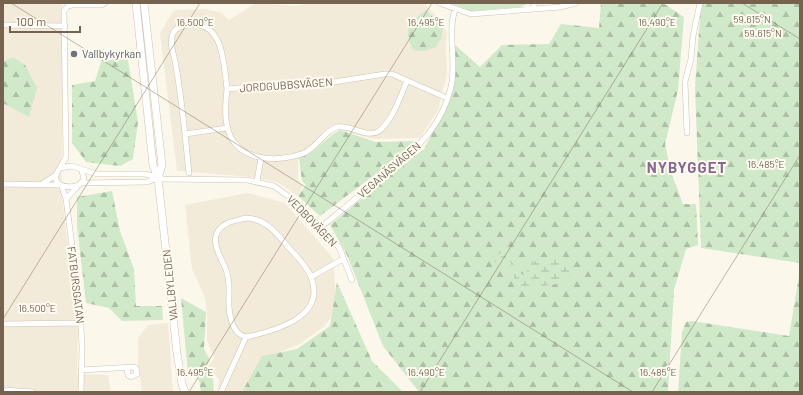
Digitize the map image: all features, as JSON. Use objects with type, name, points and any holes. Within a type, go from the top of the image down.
[{"type":"main road","name":"VALLBYLEDEN","points":[[136,3],[153,165],[158,178],[177,353],[182,384],[185,392]]},
{"type":"main road","name":"VALLBYLEDEN","points":[[144,3],[162,165],[158,178]]},
{"type":"street","points":[[61,186],[57,181],[57,174],[66,157],[64,11],[72,4],[101,5],[105,3]]},
{"type":"street","points":[[439,3],[471,14],[560,7],[576,3]]},
{"type":"street","points":[[532,9],[535,3]]},
{"type":"street","points":[[687,133],[685,82],[692,59],[694,36],[700,3]]},
{"type":"street","name":"VEGANÄSVÄGEN","points":[[321,227],[419,145],[436,124],[447,98],[453,77],[452,19],[455,9]]},
{"type":"street","points":[[189,173],[180,92],[172,44],[173,34],[180,26],[192,24],[202,26],[214,34],[220,44],[223,55],[227,89]]},
{"type":"street","points":[[3,26],[64,26]]},
{"type":"street","name":"JORDGUBBSVÄGEN","points":[[407,81],[389,118],[377,132],[369,133],[340,126],[333,129],[305,152],[276,159],[261,158],[243,152],[233,142],[227,128],[227,89],[316,80],[327,83],[392,74],[447,98]]},
{"type":"street","points":[[185,134],[227,128]]},
{"type":"street","points":[[66,157],[75,168]]},
{"type":"street","points":[[257,181],[261,158]]},
{"type":"street","points":[[60,168],[66,166],[97,174],[145,174],[158,178]]},
{"type":"street","points":[[66,199],[84,179],[82,171]]},
{"type":"street","points":[[41,184],[57,174]]},
{"type":"street","points":[[3,184],[41,184],[67,188],[81,184],[147,182],[158,178]]},
{"type":"street","name":"VEDBOVÄGEN","points":[[158,178],[257,181],[274,186],[287,194],[321,227],[338,247],[352,280]]},
{"type":"street","name":"FATBURSGATAN","points":[[61,186],[66,199],[81,323],[81,392]]},
{"type":"street","points":[[246,218],[262,221],[274,231],[306,268],[311,277],[314,297],[310,308],[305,314],[283,326],[263,334],[246,337],[235,329],[229,315],[229,279],[215,244],[217,233],[220,228],[231,221],[246,218]]},
{"type":"street","points":[[311,277],[343,259]]},
{"type":"street","points":[[3,324],[81,323]]},
{"type":"street","points":[[221,392],[246,337]]},
{"type":"street","points":[[81,370],[126,368]]},
{"type":"street","points":[[3,390],[33,392]]},
{"type":"shaded area","points":[[3,3],[62,3],[61,189],[78,329],[77,374],[108,375],[111,392],[3,391]]},
{"type":"shaded area","points":[[256,3],[296,6],[310,3],[423,3],[438,17],[447,32],[447,74],[438,110],[420,138],[373,139],[338,129],[312,151],[298,160],[298,180],[303,186],[298,196],[277,182],[252,177],[177,171],[160,33],[174,10],[206,9],[222,13],[229,20]]},
{"type":"shaded area","points":[[247,193],[285,203],[333,258],[336,295],[335,312],[325,326],[298,345],[264,358],[244,392],[218,392],[219,379],[207,368],[214,358],[207,340],[207,314],[205,298],[192,269],[185,205]]},
{"type":"shaded area","points":[[168,323],[173,392],[142,392],[138,362],[138,338],[148,325]]},
{"type":"green space","points":[[450,3],[529,3],[520,7],[471,11]]},
{"type":"green space","points":[[601,3],[663,3],[684,17],[678,90],[665,144],[671,172],[683,204],[696,204],[698,245],[686,249],[674,290],[668,392],[419,392],[383,346],[347,255],[330,225],[424,149],[450,100],[455,81],[454,44],[480,67],[502,45],[549,44],[561,24],[599,28]]},
{"type":"green space","points":[[701,3],[800,3],[800,263],[701,248],[695,87]]},
{"type":"green space","points":[[426,10],[443,28],[441,39],[436,47],[424,51],[413,50],[408,36],[409,27],[415,19]]},
{"type":"green space","points":[[104,53],[127,54],[138,122],[133,159],[120,166],[86,162],[72,143],[72,85],[95,81]]},
{"type":"green space","points":[[13,57],[25,65],[37,88],[29,117],[3,103],[3,62]]},
{"type":"green space","points":[[340,130],[376,142],[415,141],[385,167],[320,216],[298,196],[306,185],[302,181],[299,158],[315,149]]},
{"type":"green space","points":[[112,191],[120,231],[134,269],[136,306],[162,306],[163,320],[122,321],[109,308],[86,303],[77,226],[77,197]]},
{"type":"green space","points":[[501,252],[523,275],[527,272],[533,262],[545,258],[562,261],[570,267],[572,271],[566,281],[525,289],[519,285],[506,266],[495,262],[494,258]]},
{"type":"green space","points":[[800,270],[800,392],[678,392],[682,332],[686,322],[692,321],[789,336]]},
{"type":"green space","points":[[337,282],[372,361],[403,392],[242,392],[262,356],[297,349],[330,326]]},
{"type":"green space","points":[[181,298],[206,312],[204,349],[210,360],[205,369],[213,379],[214,392],[201,392],[199,380],[188,373]]},
{"type":"place","name":"Vallbykyrkan","points":[[74,54]]},
{"type":"district","name":"NYBYGGET","points":[[687,168]]}]
